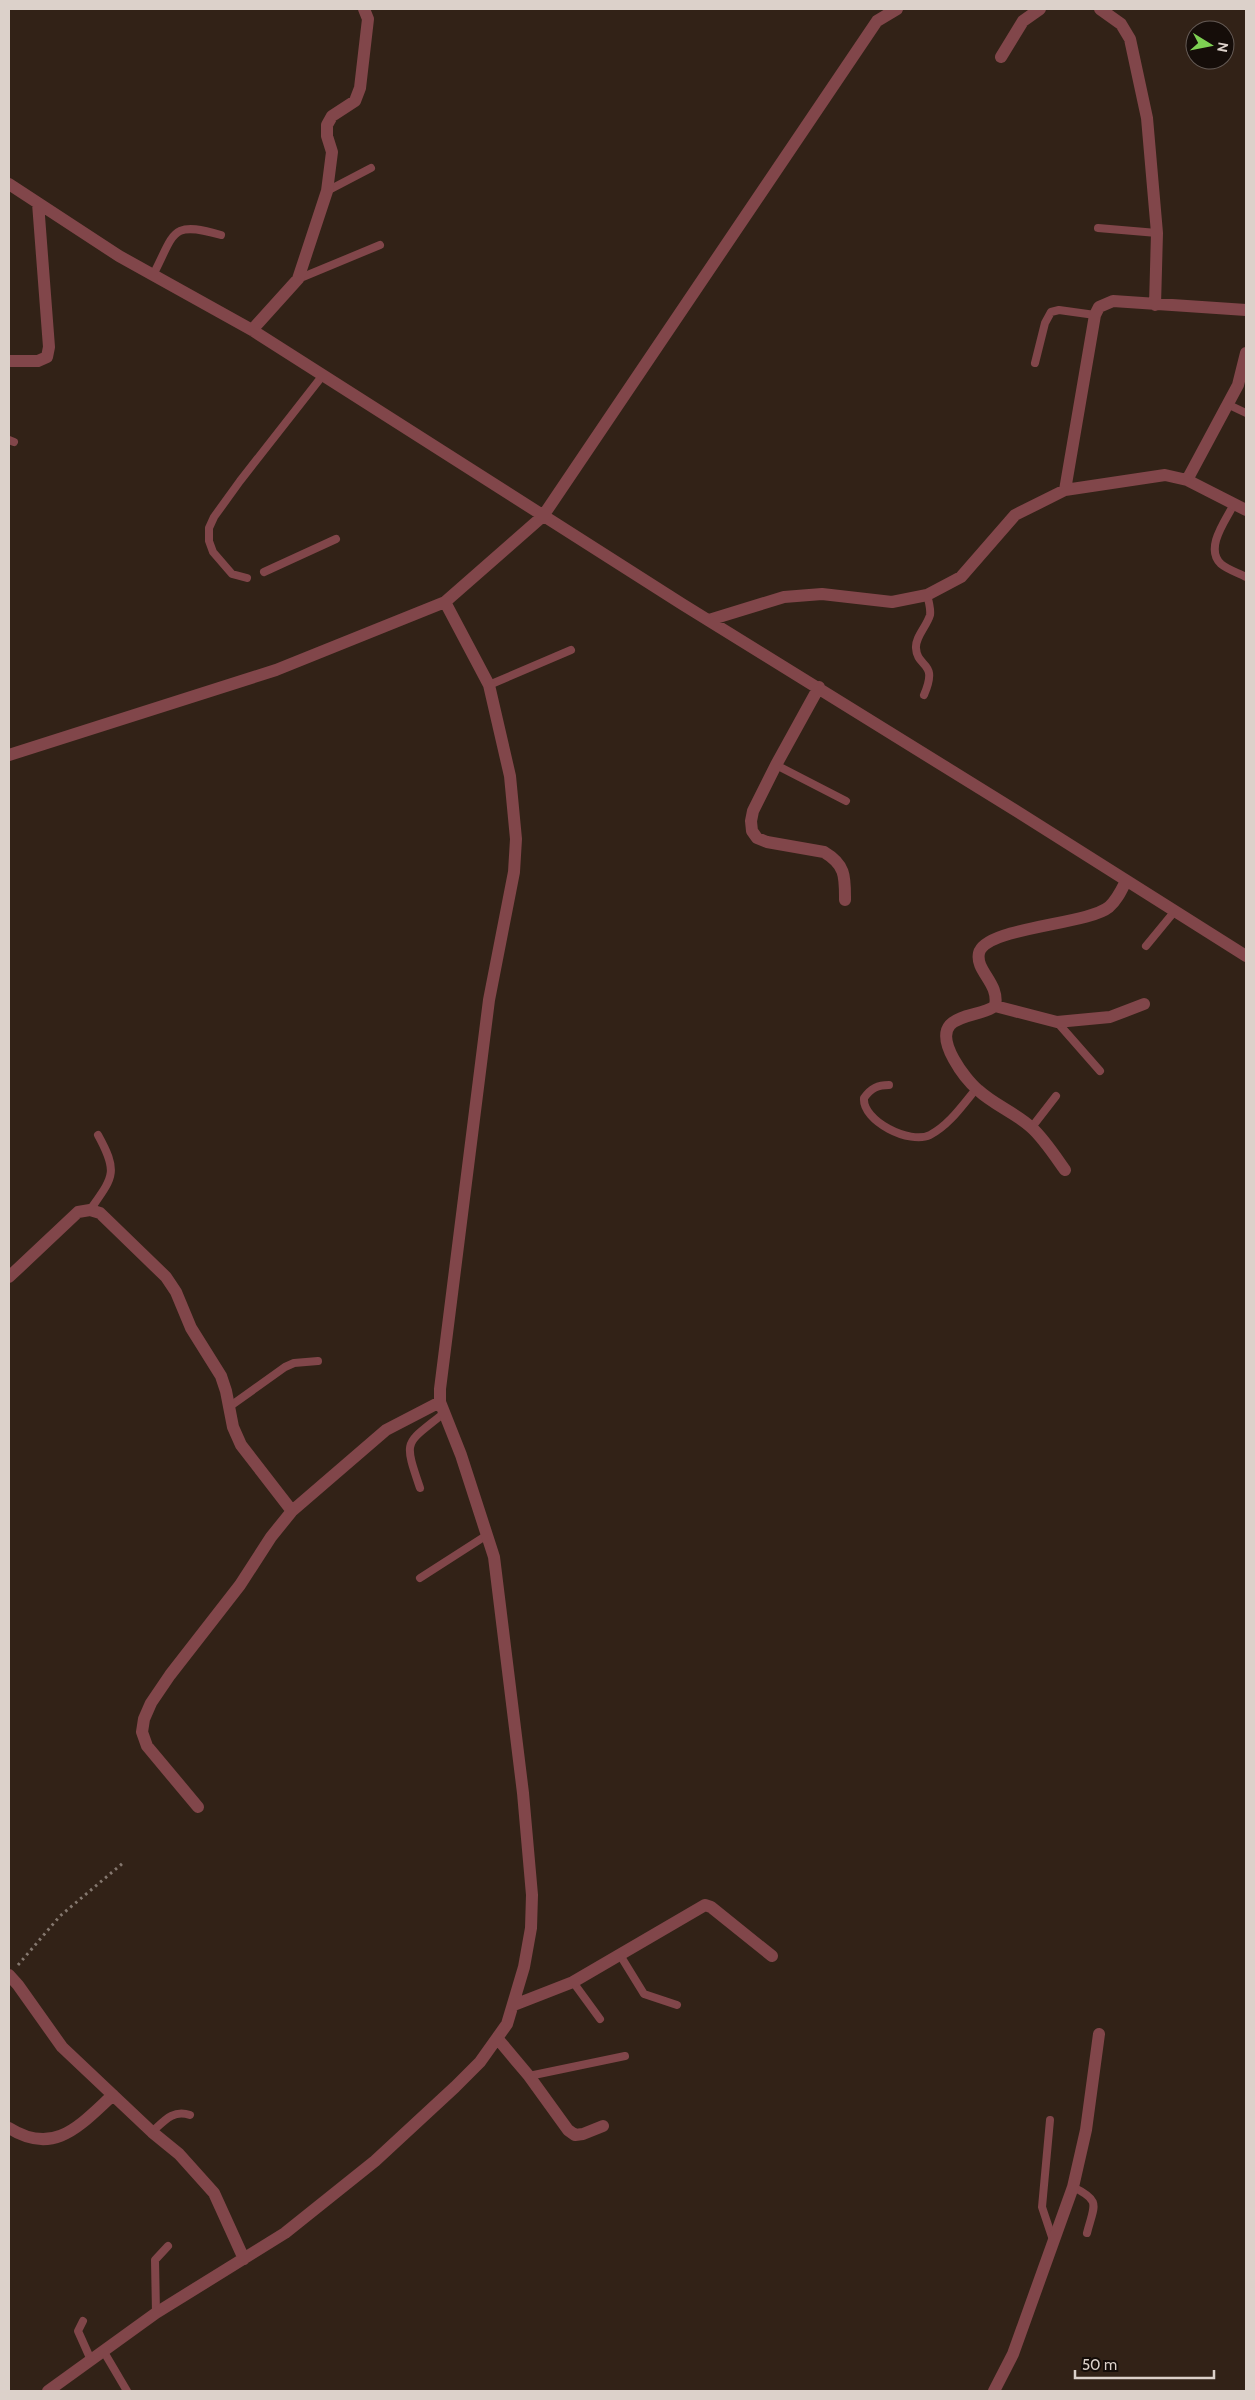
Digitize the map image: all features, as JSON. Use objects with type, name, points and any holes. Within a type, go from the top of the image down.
[{"type":"street","points":[[252,330],[298,279],[327,191],[332,152],[327,136],[327,125],[332,116],[355,101],[360,88],[368,19],[364,9]]},
{"type":"street","points":[[9,755],[276,670],[445,602],[544,516],[877,21],[898,9]]},
{"type":"street","points":[[1001,57],[1023,21],[1040,9]]},
{"type":"street","points":[[1100,9],[1121,24],[1130,38],[1147,118],[1157,233],[1156,305]]},
{"type":"street","points":[[9,184],[153,275],[252,330],[709,620],[1246,956]]},
{"type":"street","points":[[9,361],[38,361],[47,357],[49,346],[38,203]]},
{"type":"street","points":[[1064,490],[1095,314],[1105,303],[1113,301],[1246,310]]},
{"type":"street","points":[[1187,480],[1238,385],[1246,353]]},
{"type":"street","points":[[709,620],[784,597],[822,594],[892,602],[927,595],[962,577],[1015,515],[1064,490],[1165,475],[1187,480],[1246,510]]},
{"type":"street","points":[[48,2391],[156,2313],[285,2233],[375,2161],[456,2088],[480,2062],[507,2024],[514,2005],[531,1928],[532,1895],[523,1793],[494,1558],[461,1455],[442,1407],[440,1389],[489,1000],[514,864],[516,838],[510,776],[489,685],[445,602]]},
{"type":"street","points":[[818,687],[753,811],[752,831],[758,838],[767,842],[824,852],[832,856],[841,864],[845,877],[845,900]]},
{"type":"street","points":[[996,1006],[997,995],[979,962],[979,952],[986,943],[1009,934],[1108,908],[1117,899],[1126,881]]},
{"type":"street","points":[[1065,1170],[1032,1127],[976,1089],[948,1051],[945,1037],[950,1024],[964,1017],[986,1012],[996,1006],[1057,1022],[1110,1017],[1144,1004]]},
{"type":"street","points":[[9,1277],[78,1212],[90,1210],[100,1213],[166,1277],[176,1292],[191,1328],[220,1376],[233,1427],[241,1445],[292,1511]]},
{"type":"street","points":[[198,1807],[147,1746],[142,1732],[144,1719],[151,1703],[170,1675],[240,1585],[271,1537],[292,1511],[386,1430],[442,1407]]},
{"type":"street","points":[[514,2005],[573,1982],[705,1905],[711,1907],[772,1956]]},
{"type":"street","points":[[9,1975],[62,2047],[152,2132],[179,2154],[214,2193],[244,2259]]},
{"type":"street","points":[[994,2391],[1013,2354],[1073,2187],[1086,2130],[1099,2034]]},
{"type":"street","points":[[497,2038],[529,2076],[568,2130],[575,2135],[603,2126]]},
{"type":"street","points":[[9,2128],[29,2138],[56,2138],[74,2131],[113,2095]]},
{"type":"lane","points":[[327,191],[370,168]]},
{"type":"lane","points":[[153,275],[174,236],[181,230],[197,228],[221,235]]},
{"type":"lane","points":[[1098,228],[1157,233]]},
{"type":"lane","points":[[298,279],[380,244]]},
{"type":"lane","points":[[1035,363],[1045,323],[1051,312],[1059,310],[1095,314]]},
{"type":"lane","points":[[248,578],[232,574],[213,552],[208,541],[209,528],[214,517],[240,481],[323,375]]},
{"type":"lane","points":[[1227,404],[1246,413]]},
{"type":"lane","points":[[1234,504],[1215,541],[1214,553],[1221,564],[1246,577]]},
{"type":"lane","points":[[264,572],[336,539]]},
{"type":"lane","points":[[924,695],[930,683],[930,674],[918,656],[916,647],[929,617],[927,595]]},
{"type":"lane","points":[[489,685],[571,650]]},
{"type":"lane","points":[[776,765],[846,801]]},
{"type":"lane","points":[[1146,946],[1174,912]]},
{"type":"lane","points":[[1057,1022],[1100,1071]]},
{"type":"lane","points":[[889,1085],[876,1087],[868,1092],[864,1098],[865,1109],[878,1123],[895,1132],[915,1138],[928,1136],[952,1119],[976,1089]]},
{"type":"lane","points":[[1032,1127],[1056,1096]]},
{"type":"lane","points":[[90,1210],[110,1182],[112,1172],[110,1156],[98,1135]]},
{"type":"lane","points":[[229,1406],[285,1366],[294,1363],[318,1361]]},
{"type":"lane","points":[[420,1488],[410,1458],[409,1446],[442,1407]]},
{"type":"lane","points":[[420,1578],[487,1535]]},
{"type":"lane","points":[[620,1955],[644,1994],[676,2005]]},
{"type":"lane","points":[[573,1982],[600,2019]]},
{"type":"lane","points":[[529,2076],[625,2056]]},
{"type":"lane","points":[[152,2132],[172,2114],[179,2112],[190,2115]]},
{"type":"lane","points":[[1050,2120],[1042,2208],[1053,2240]]},
{"type":"lane","points":[[1073,2187],[1090,2196],[1093,2200],[1094,2206],[1087,2233]]},
{"type":"lane","points":[[156,2313],[156,2260],[168,2246]]},
{"type":"lane","points":[[83,2321],[78,2331],[91,2360]]},
{"type":"lane","points":[[104,2352],[126,2391]]},
{"type":"path","points":[[9,1975],[60,1916],[123,1863]]}]
